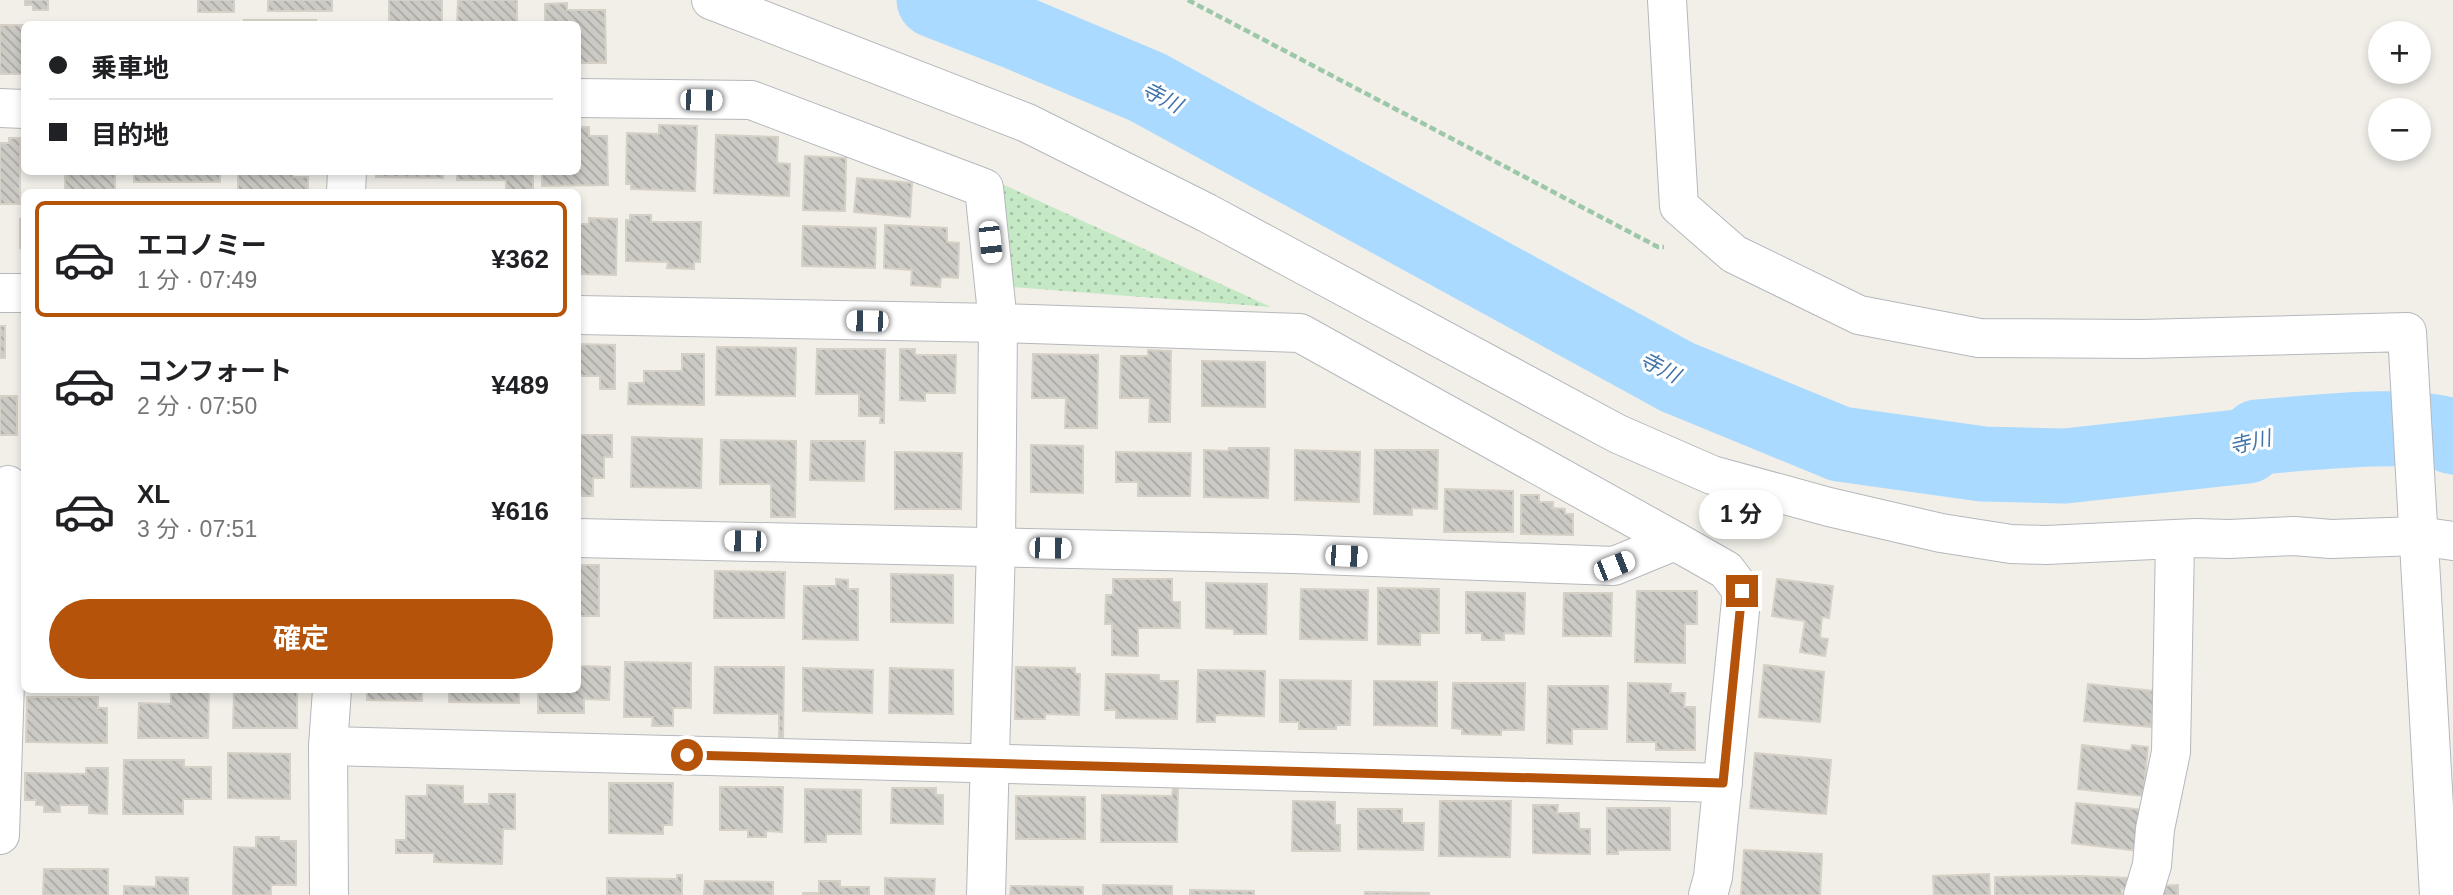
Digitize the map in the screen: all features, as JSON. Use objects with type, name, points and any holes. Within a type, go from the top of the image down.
[{"type":"street","points":[[711,0],[1027,122],[1207,213],[1618,434],[1712,475],[1829,507],[1975,539],[2046,545],[2196,538],[2331,538],[2430,534]]},
{"type":"street","points":[[1667,0],[1679,206],[1734,254],[1859,315],[1979,338],[2141,339],[2407,332],[2430,534],[2439,895]]},
{"type":"street","points":[[581,98],[751,100],[984,188],[999,323],[986,895]]},
{"type":"street","points":[[0,108],[21,109]]},
{"type":"street","points":[[0,293],[21,293]]},
{"type":"street","points":[[581,315],[999,323],[1300,333],[1726,570],[1742,591],[1713,877],[1708,895]]},
{"type":"street","points":[[0,835],[11,485]]},
{"type":"street","points":[[581,538],[1293,554],[1614,566],[1675,541]]},
{"type":"street","points":[[2143,895],[2152,865],[2155,829],[2171,752],[2175,541]]},
{"type":"street","points":[[328,895],[328,746],[332,693]]},
{"type":"street","points":[[328,746],[1723,783]]},
{"type":"path","points":[[1188,0],[1658,247],[1671,248]]},
{"type":"green space","points":[[1002,184],[1271,307],[1013,287]]},
{"type":"building","points":[[25,0],[48,0],[48,10],[33,10],[33,5],[25,5]]},
{"type":"building","points":[[198,0],[234,0],[234,12],[198,12]]},
{"type":"building","points":[[268,0],[332,0],[332,11],[268,11]]},
{"type":"building","points":[[389,0],[442,0],[442,21],[389,21]]},
{"type":"building","points":[[458,0],[517,0],[517,21],[457,21]]},
{"type":"building","points":[[567,3],[567,10],[605,10],[606,63],[581,63],[581,21],[545,21],[545,4]]},
{"type":"building","points":[[244,20],[316,20],[316,21]]},
{"type":"building","points":[[0,25],[21,25],[21,74],[0,74]]},
{"type":"building","points":[[659,125],[697,126],[695,191],[631,189],[631,184],[626,184],[627,133],[659,134]]},
{"type":"building","points":[[581,127],[589,127],[589,136],[607,136],[608,185],[542,186],[542,175],[581,175]]},
{"type":"building","points":[[716,135],[778,137],[777,163],[790,164],[789,196],[714,193]]},
{"type":"building","points":[[9,138],[20,138],[20,204],[0,204],[0,143],[9,143]]},
{"type":"building","points":[[805,156],[846,158],[845,211],[803,210]]},
{"type":"building","points":[[65,175],[115,175],[115,189],[65,189]]},
{"type":"building","points":[[134,175],[220,175],[220,182],[134,182]]},
{"type":"building","points":[[238,175],[308,177],[308,189],[238,189]]},
{"type":"building","points":[[376,175],[443,175],[443,178]]},
{"type":"building","points":[[457,175],[533,175],[533,189],[506,189],[506,180],[457,180]]},
{"type":"building","points":[[857,178],[912,183],[910,217],[854,212]]},
{"type":"building","points":[[630,215],[651,215],[651,222],[701,222],[700,262],[694,262],[694,269],[667,268],[668,262],[626,261],[626,220],[630,220]]},
{"type":"building","points":[[589,218],[617,219],[616,275],[581,274],[581,224],[589,224]]},
{"type":"building","points":[[885,225],[947,228],[947,242],[959,243],[958,278],[941,277],[940,287],[911,285],[912,270],[884,268]]},
{"type":"building","points":[[803,226],[876,228],[875,268],[802,266]]},
{"type":"building","points":[[0,326],[5,326],[5,358],[0,358]]},
{"type":"building","points":[[581,344],[615,345],[615,389],[600,389],[600,376],[581,376]]},
{"type":"building","points":[[717,347],[796,348],[795,396],[716,395]]},
{"type":"building","points":[[817,349],[885,349],[884,423],[880,423],[881,416],[859,416],[859,394],[816,394]]},
{"type":"building","points":[[900,349],[915,349],[915,355],[956,355],[955,393],[925,393],[925,401],[900,400]]},
{"type":"building","points":[[1148,350],[1171,351],[1170,422],[1149,422],[1150,398],[1120,398],[1121,356],[1148,356]]},
{"type":"building","points":[[682,354],[704,354],[704,405],[628,404],[629,383],[644,383],[644,371],[682,371]]},
{"type":"building","points":[[1033,354],[1098,355],[1097,428],[1065,428],[1066,398],[1032,398]]},
{"type":"building","points":[[1202,361],[1265,362],[1265,407],[1202,406]]},
{"type":"building","points":[[0,396],[17,396],[17,435],[0,435]]},
{"type":"building","points":[[581,435],[612,435],[612,457],[604,457],[604,478],[593,478],[593,496],[581,496]]},
{"type":"building","points":[[632,437],[702,439],[701,488],[631,487]]},
{"type":"building","points":[[721,440],[796,441],[795,517],[771,517],[771,484],[720,484]]},
{"type":"building","points":[[811,441],[865,441],[864,481],[810,480]]},
{"type":"building","points":[[1031,445],[1083,446],[1083,493],[1031,492]]},
{"type":"building","points":[[1229,448],[1269,448],[1268,498],[1204,497],[1204,450],[1228,451]]},
{"type":"building","points":[[1295,450],[1360,452],[1359,502],[1295,500]]},
{"type":"building","points":[[1375,450],[1438,450],[1437,509],[1412,508],[1412,515],[1374,514]]},
{"type":"building","points":[[895,452],[962,453],[961,509],[895,509]]},
{"type":"building","points":[[1116,452],[1191,453],[1190,496],[1138,496],[1138,482],[1116,482]]},
{"type":"building","points":[[1445,489],[1513,491],[1513,532],[1444,532]]},
{"type":"building","points":[[1521,495],[1539,495],[1539,502],[1553,502],[1553,508],[1565,509],[1565,514],[1573,514],[1573,535],[1521,534]]},
{"type":"building","points":[[581,565],[599,565],[599,616],[581,616]]},
{"type":"building","points":[[715,571],[785,572],[784,618],[714,618]]},
{"type":"building","points":[[891,574],[953,575],[953,623],[891,622]]},
{"type":"building","points":[[836,579],[848,580],[848,589],[858,589],[858,640],[803,639],[804,586],[836,586]]},
{"type":"building","points":[[1113,579],[1172,579],[1172,602],[1180,602],[1180,628],[1138,628],[1138,656],[1112,655],[1112,624],[1105,624],[1106,595],[1113,595]]},
{"type":"building","points":[[1777,579],[1833,586],[1829,618],[1822,617],[1820,638],[1828,639],[1825,656],[1800,652],[1805,621],[1772,616]]},
{"type":"building","points":[[1206,583],[1267,584],[1266,634],[1234,634],[1234,629],[1206,628]]},
{"type":"building","points":[[1378,588],[1439,589],[1439,633],[1420,633],[1420,645],[1378,644]]},
{"type":"building","points":[[1301,589],[1368,590],[1367,640],[1300,639]]},
{"type":"building","points":[[1637,591],[1697,591],[1697,624],[1685,624],[1685,663],[1635,662]]},
{"type":"building","points":[[1466,592],[1525,593],[1524,634],[1504,633],[1504,640],[1482,640],[1482,633],[1466,633]]},
{"type":"building","points":[[1564,593],[1612,593],[1611,636],[1563,636]]},
{"type":"building","points":[[625,662],[691,663],[691,708],[673,708],[673,726],[652,726],[653,717],[624,717]]},
{"type":"building","points":[[1764,665],[1824,672],[1820,722],[1759,717]]},
{"type":"building","points":[[581,666],[610,667],[609,700],[584,699],[584,713],[538,713],[538,693],[581,693]]},
{"type":"building","points":[[715,667],[784,667],[783,738],[779,738],[779,714],[714,713]]},
{"type":"building","points":[[1016,667],[1075,668],[1075,674],[1080,674],[1079,715],[1045,714],[1045,719],[1015,719]]},
{"type":"building","points":[[803,668],[873,670],[872,713],[803,711]]},
{"type":"building","points":[[890,668],[953,670],[953,714],[889,713]]},
{"type":"building","points":[[1198,670],[1265,671],[1264,716],[1215,715],[1215,722],[1197,722]]},
{"type":"building","points":[[1106,674],[1159,675],[1159,681],[1178,681],[1177,719],[1116,718],[1116,710],[1105,710]]},
{"type":"building","points":[[1280,680],[1351,681],[1350,725],[1336,725],[1336,729],[1299,729],[1299,722],[1280,722]]},
{"type":"building","points":[[1374,681],[1437,682],[1437,726],[1374,725]]},
{"type":"building","points":[[1453,683],[1525,683],[1524,730],[1501,730],[1501,735],[1462,734],[1462,729],[1452,728]]},
{"type":"building","points":[[1628,683],[1671,684],[1670,693],[1685,693],[1684,707],[1695,707],[1695,750],[1656,750],[1656,742],[1627,742]]},
{"type":"building","points":[[2088,684],[2154,691],[2151,727],[2084,721]]},
{"type":"building","points":[[1548,686],[1608,686],[1607,729],[1572,729],[1572,744],[1547,743]]},
{"type":"building","points":[[171,693],[209,693],[208,738],[138,738],[139,703],[171,704]]},
{"type":"building","points":[[234,693],[297,693],[297,728],[233,728]]},
{"type":"building","points":[[367,693],[422,693],[422,701],[367,700]]},
{"type":"building","points":[[449,693],[519,693],[519,703],[449,702]]},
{"type":"building","points":[[27,697],[98,697],[98,708],[107,708],[107,743],[26,742]]},
{"type":"building","points":[[2082,745],[2131,751],[2132,745],[2148,747],[2143,796],[2078,789]]},
{"type":"building","points":[[228,753],[290,754],[290,799],[228,798]]},
{"type":"building","points":[[1755,753],[1831,760],[1826,814],[1750,808]]},
{"type":"building","points":[[124,760],[184,760],[184,767],[211,767],[211,799],[183,799],[183,814],[123,814]]},
{"type":"building","points":[[86,768],[108,768],[107,814],[89,813],[89,805],[60,805],[60,812],[44,812],[44,805],[36,805],[36,800],[25,800],[25,773],[86,774]]},
{"type":"building","points":[[609,783],[673,783],[672,825],[663,825],[663,834],[609,833]]},
{"type":"building","points":[[427,785],[463,786],[463,804],[489,804],[489,794],[515,794],[515,829],[503,829],[502,864],[434,862],[434,853],[396,853],[396,840],[406,840],[406,796],[427,796]]},
{"type":"building","points":[[720,787],[783,787],[782,832],[766,831],[766,837],[748,837],[748,830],[720,830]]},
{"type":"building","points":[[892,788],[936,788],[936,795],[943,795],[943,824],[891,823]]},
{"type":"building","points":[[805,789],[861,790],[861,834],[826,834],[826,842],[805,842]]},
{"type":"building","points":[[1173,789],[1178,789],[1177,842],[1101,842],[1102,795],[1172,796]]},
{"type":"building","points":[[1016,796],[1085,797],[1085,839],[1016,839]]},
{"type":"building","points":[[1293,801],[1335,802],[1335,825],[1340,825],[1340,851],[1292,851]]},
{"type":"building","points":[[1440,801],[1511,801],[1510,857],[1439,856]]},
{"type":"building","points":[[2076,803],[2144,810],[2139,851],[2072,843]]},
{"type":"building","points":[[1533,805],[1558,805],[1557,813],[1579,813],[1579,829],[1590,829],[1590,854],[1533,853]]},
{"type":"building","points":[[1607,808],[1670,808],[1670,850],[1618,850],[1618,854],[1607,854]]},
{"type":"building","points":[[1358,809],[1402,809],[1402,823],[1424,823],[1423,850],[1358,849]]},
{"type":"building","points":[[256,837],[279,837],[279,841],[296,841],[296,885],[271,885],[271,895],[233,895],[234,847],[256,848]]},
{"type":"building","points":[[1744,850],[1822,854],[1820,895],[1741,895]]},
{"type":"building","points":[[44,869],[108,869],[108,895],[43,895]]},
{"type":"building","points":[[1989,874],[1990,895],[1934,895],[1933,876]]},
{"type":"building","points":[[677,875],[682,875],[682,895],[607,895],[607,878],[677,879]]},
{"type":"building","points":[[156,877],[188,878],[188,895],[124,895],[124,886],[156,887]]},
{"type":"building","points":[[1995,877],[2128,878],[2128,889],[2121,889],[2122,895],[1995,895]]},
{"type":"building","points":[[885,878],[935,879],[934,895],[885,895]]},
{"type":"building","points":[[705,881],[773,882],[773,895],[704,895]]},
{"type":"building","points":[[819,881],[840,881],[840,887],[869,887],[869,895],[803,895],[819,893]]},
{"type":"building","points":[[1103,885],[1172,886],[1172,895],[1103,895]]},
{"type":"building","points":[[2178,885],[2178,895],[2161,895],[2160,886]]},
{"type":"building","points":[[1011,886],[1083,887],[1083,895],[1010,895]]},
{"type":"building","points":[[1190,890],[1254,891],[1254,895],[1190,895]]},
{"type":"building","points":[[1365,892],[1429,893],[1429,895],[1365,895]]},
{"type":"waterway","name":"寺川","points":[[934,0],[1147,87],[1677,377],[1840,444],[1983,464],[2065,466],[2247,446],[2258,437],[2330,431],[2413,429],[2453,437]]},
{"type":"route","points":[[687,755],[1723,783],[1742,591]]}]
